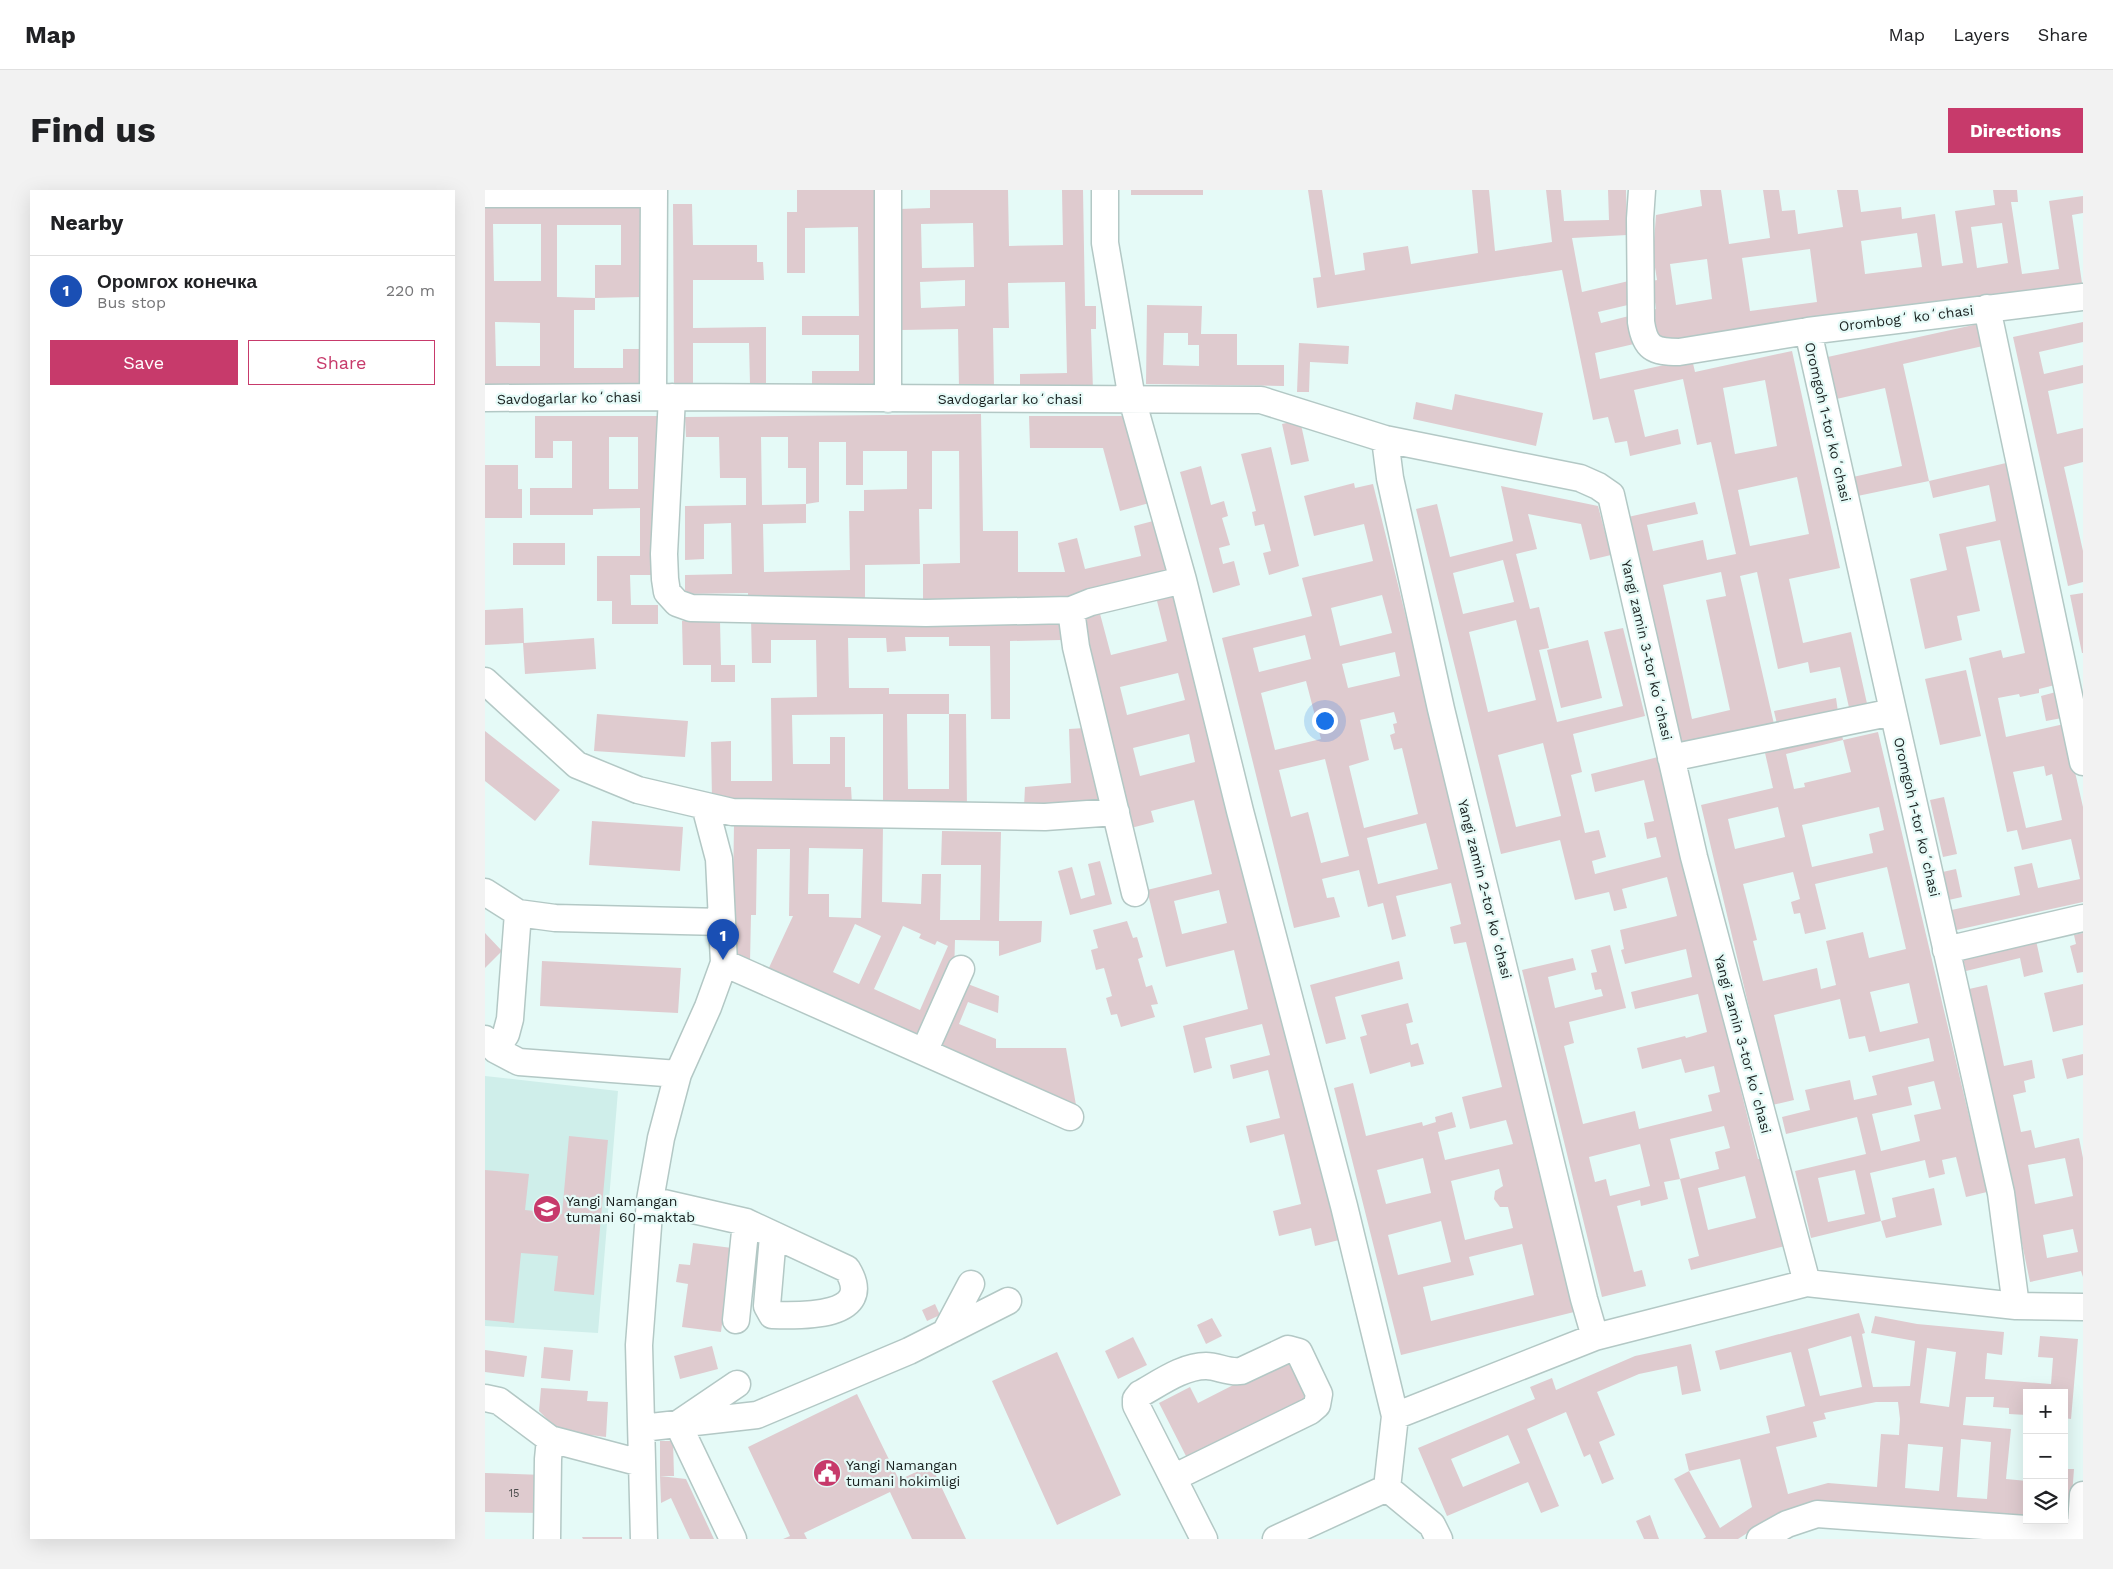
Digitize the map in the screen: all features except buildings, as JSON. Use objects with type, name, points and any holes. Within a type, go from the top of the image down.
[{"type":"street","points":[[888,190],[888,398]]},
{"type":"street","points":[[1105,190],[1105,243],[1132,399],[1183,580],[1240,811],[1344,1206],[1395,1416],[1387,1488]]},
{"type":"street","name":"Orombogʻ koʻchasi","points":[[1642,190],[1640,219],[1641,322],[1643,337],[1650,347],[1661,352],[1679,352],[1808,331],[2083,297]]},
{"type":"street","name":"Savdogarlar koʻchasi","points":[[485,194],[654,192],[662,397]]},
{"type":"street","points":[[1987,308],[2083,762]]},
{"type":"street","name":"Oromgoh 1-tor koʻchasi","points":[[1808,331],[2001,1193],[2016,1306]]},
{"type":"street","points":[[662,397],[664,554],[667,592],[677,603],[691,608],[926,612],[1071,610],[1091,602],[1183,580]]},
{"type":"street","name":"Savdogarlar koʻchasi","points":[[485,398],[1132,399]]},
{"type":"street","name":"Yangi zamin 3-tor koʻchasi","points":[[1132,399],[1261,400],[1385,439],[1580,478],[1598,486],[1611,495],[1671,758],[1741,1040],[1807,1283]]},
{"type":"street","name":"Yangi zamin 2-tor koʻchasi","points":[[1385,439],[1390,478],[1441,709],[1584,1299],[1595,1337]]},
{"type":"street","points":[[1071,610],[1076,647],[1135,893]]},
{"type":"street","points":[[485,681],[577,765],[638,790],[732,812],[1045,817],[1115,812]]},
{"type":"street","points":[[1671,758],[1893,712]]},
{"type":"street","points":[[644,1539],[639,1345],[650,1200],[661,1138],[679,1074],[708,1007],[724,963],[719,859],[705,806]]},
{"type":"street","points":[[485,892],[518,913],[555,918],[722,922]]},
{"type":"street","points":[[518,913],[510,1019],[505,1034],[491,1044],[519,1062],[679,1074]]},
{"type":"street","points":[[1947,950],[2083,918]]},
{"type":"street","points":[[724,963],[1070,1117]]},
{"type":"street","points":[[924,1052],[961,969]]},
{"type":"street","points":[[650,1200],[746,1222],[773,1236]]},
{"type":"street","points":[[735,1320],[746,1222]]},
{"type":"street","points":[[1395,1416],[1595,1337],[1807,1283],[2016,1306],[2083,1307]]},
{"type":"street","points":[[945,1333],[971,1284]]},
{"type":"street","points":[[642,1428],[757,1415],[909,1351],[1008,1301]]},
{"type":"street","points":[[1173,1478],[1317,1405],[1319,1394],[1299,1352],[1288,1349],[1241,1371],[1232,1373],[1214,1366],[1194,1367],[1140,1394],[1136,1399],[1136,1405],[1173,1478],[1204,1539]]},
{"type":"street","points":[[678,1424],[737,1384]]},
{"type":"street","points":[[485,1398],[499,1401],[550,1438],[641,1463]]},
{"type":"street","points":[[678,1424],[733,1539]]},
{"type":"street","points":[[547,1539],[550,1438]]},
{"type":"street","points":[[1275,1539],[1387,1488]]},
{"type":"street","points":[[1387,1488],[1432,1525],[1439,1539]]},
{"type":"street","points":[[1760,1539],[1787,1524],[1817,1514],[2081,1536],[2083,1495]]},
{"type":"shaded area","name":"Yangi Namangan tumani 60-maktab","points":[[485,1076],[618,1091],[598,1333],[485,1326]]},
{"type":"place","name":"Оромгох конечка","points":[[723,960]]},
{"type":"place","name":"Yangi Namangan tumani 60-maktab","points":[[547,1209]]},
{"type":"place","name":"Yangi Namangan tumani hokimligi","points":[[827,1473]]}]
